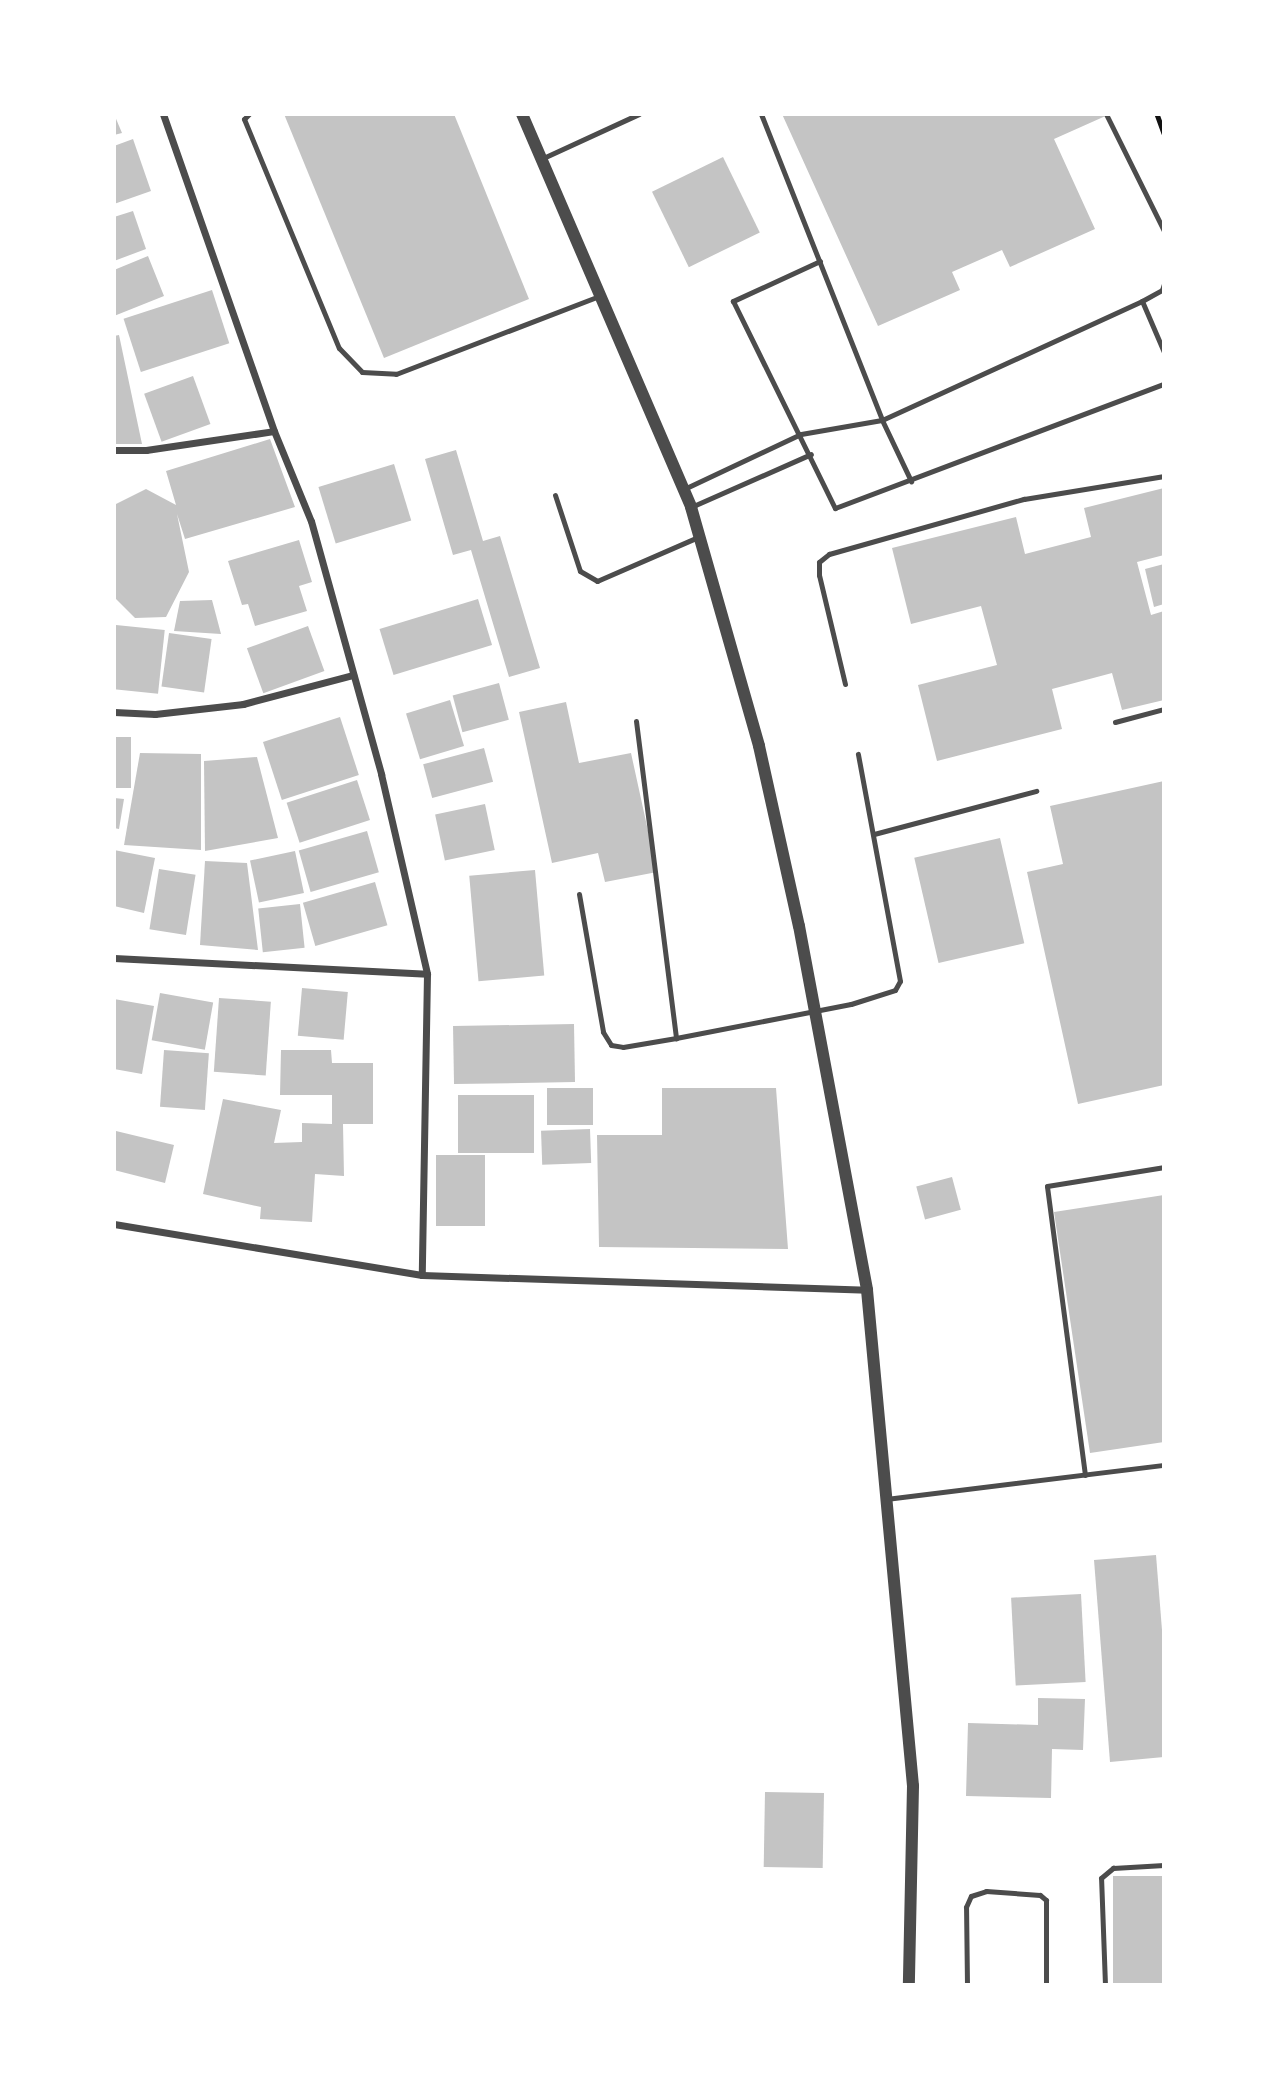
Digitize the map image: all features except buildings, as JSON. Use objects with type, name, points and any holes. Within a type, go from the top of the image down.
[{"type":"street","points":[[163,114],[274,430],[311,521],[382,774],[427,974],[422,1275]]},
{"type":"street","points":[[522,114],[602,295],[684,489],[701,536],[759,746],[816,1012],[867,1290],[913,1786],[909,1985]]},
{"type":"street","points":[[114,450],[146,450],[274,430]]},
{"type":"street","points":[[114,712],[155,714],[243,704],[353,675]]},
{"type":"street","points":[[114,958],[427,974]]},
{"type":"street","points":[[114,1224],[422,1275],[867,1290]]},
{"type":"lane","points":[[249,114],[244,119],[339,348],[362,373],[396,374],[602,295]]},
{"type":"lane","points":[[541,159],[639,114]]},
{"type":"lane","points":[[761,114],[882,420],[911,481]]},
{"type":"lane","points":[[1106,114],[1164,231]]},
{"type":"lane","points":[[820,261],[733,301],[811,454],[835,508],[1164,384]]},
{"type":"lane","points":[[684,489],[801,434],[882,420],[1142,301],[1162,290],[1164,284]]},
{"type":"lane","points":[[1142,301],[1164,352]]},
{"type":"lane","points":[[691,507],[811,454]]},
{"type":"lane","points":[[845,684],[819,575],[819,562],[829,554],[1024,499],[1164,476]]},
{"type":"lane","points":[[555,495],[580,571],[597,581],[701,536]]},
{"type":"lane","points":[[1115,722],[1164,709]]},
{"type":"lane","points":[[636,721],[676,1038]]},
{"type":"lane","points":[[579,894],[603,1032],[611,1045],[623,1047],[816,1012],[881,997],[895,990],[900,981],[858,754]]},
{"type":"lane","points":[[874,834],[1036,792]]},
{"type":"lane","points":[[1085,1475],[1047,1186],[1164,1167]]},
{"type":"lane","points":[[886,1499],[1164,1465]]},
{"type":"lane","points":[[1105,1985],[1101,1878],[1113,1868],[1164,1865]]},
{"type":"lane","points":[[967,1985],[966,1907],[971,1896],[986,1891],[1040,1895],[1046,1900],[1046,1985]]},
{"type":"path","points":[[1157,114],[1164,133]]}]
